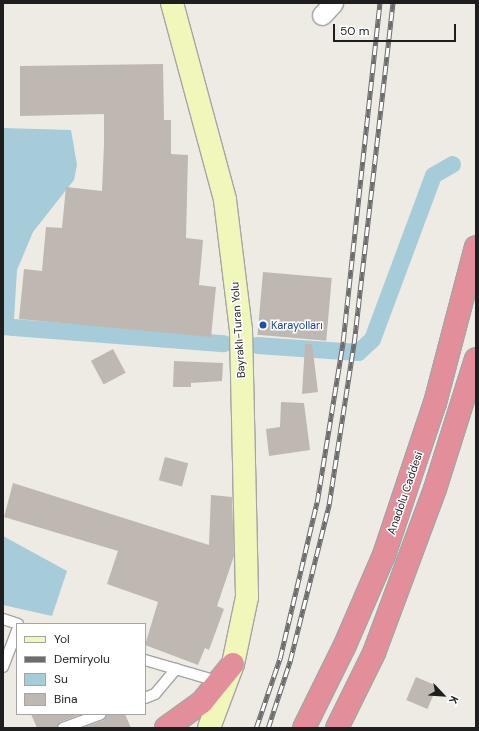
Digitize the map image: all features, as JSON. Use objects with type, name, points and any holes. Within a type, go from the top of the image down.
[{"type":"highway","name":"Anadolu Caddesi","points":[[304,728],[345,645],[384,555],[435,403],[476,248]]},
{"type":"highway","points":[[337,728],[374,653],[435,489],[476,359]]},
{"type":"highway","points":[[166,728],[202,702],[221,682],[233,664]]},
{"type":"street","name":"Bayraklı-Turan Yolu","points":[[172,3],[225,200],[241,330],[247,597],[233,664],[209,728]]},
{"type":"lane","points":[[3,620],[16,623]]},
{"type":"lane","points":[[3,667],[16,634]]},
{"type":"lane","points":[[146,660],[221,682]]},
{"type":"lane","points":[[146,698],[155,694],[176,669]]},
{"type":"lane","points":[[63,728],[98,715]]},
{"type":"water","points":[[3,128],[71,130],[77,165],[74,180],[33,232],[17,270],[13,336],[3,335]]},
{"type":"water","points":[[3,536],[67,571],[52,616],[3,605]]},
{"type":"building","points":[[163,64],[164,120],[171,120],[171,154],[188,155],[186,238],[203,240],[199,285],[216,287],[211,337],[19,319],[24,269],[42,271],[46,227],[62,228],[66,187],[102,191],[104,145],[104,114],[20,116],[20,66]]},
{"type":"building","points":[[263,272],[332,278],[326,341],[258,335]]},
{"type":"building","points":[[305,344],[312,344],[318,392],[302,394]]},
{"type":"building","points":[[113,349],[126,373],[104,385],[91,361]]},
{"type":"building","points":[[174,361],[223,363],[222,381],[191,383],[191,387],[173,387]]},
{"type":"building","points":[[281,402],[304,403],[310,450],[269,456],[266,429],[280,427]]},
{"type":"building","points":[[165,457],[188,463],[182,486],[159,480]]},
{"type":"building","points":[[13,483],[209,545],[211,495],[232,497],[234,556],[217,606],[224,609],[209,650],[205,648],[198,665],[146,645],[158,602],[107,584],[118,551],[4,517]]},
{"type":"building","points":[[416,677],[437,686],[427,709],[406,700]]},
{"type":"building","points":[[31,715],[79,715],[60,722],[57,728],[37,728]]},
{"type":"building","points":[[106,715],[125,715],[131,728],[82,728],[104,720]]},
{"type":"waterway","points":[[257,345],[358,352],[372,339],[433,175],[452,164]]},
{"type":"waterway","points":[[13,327],[223,343]]},
{"type":"railway","points":[[256,728],[280,658],[317,502],[343,341],[380,3]]},
{"type":"railway","points":[[268,728],[290,661],[329,504],[354,343],[393,3]]},
{"type":"place","name":"Karayolları","points":[[263,325]]}]
